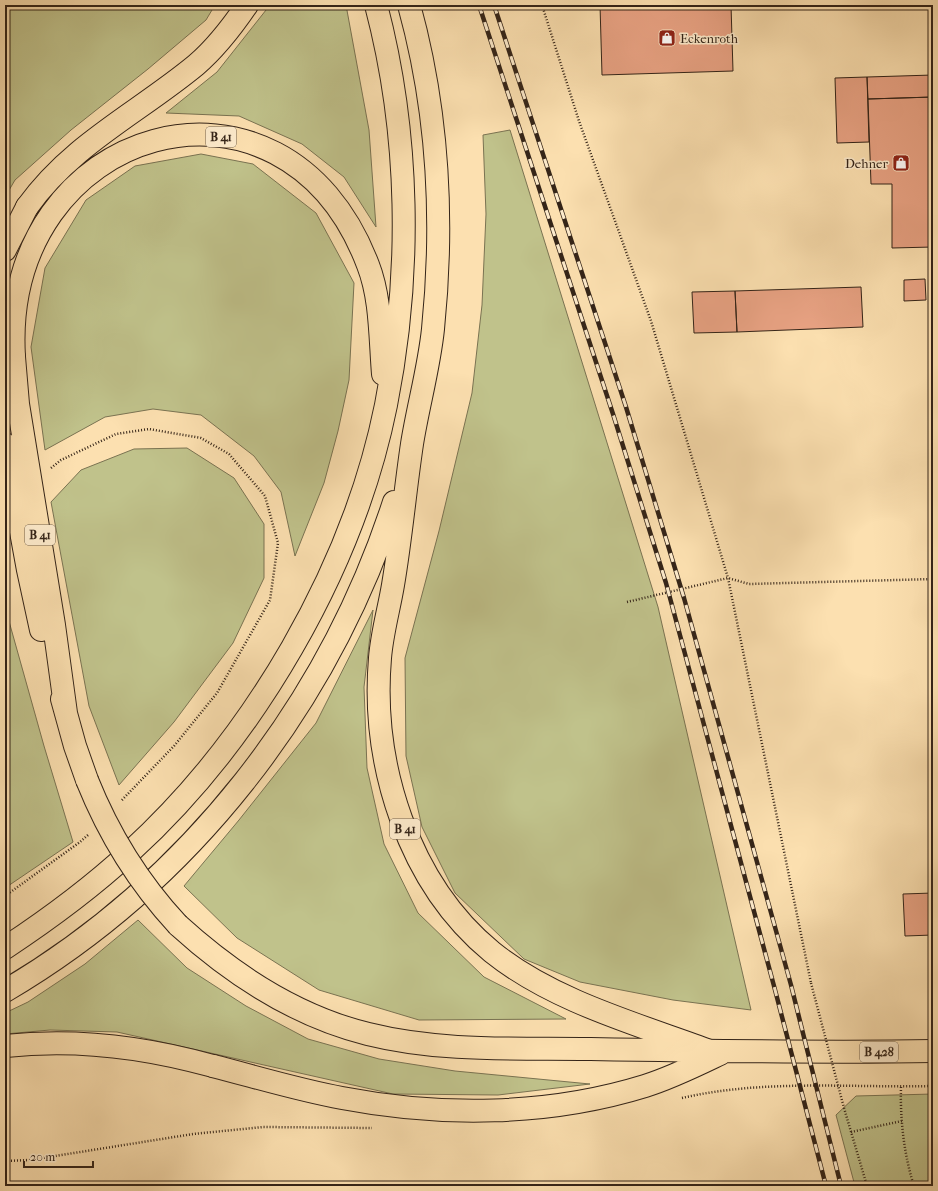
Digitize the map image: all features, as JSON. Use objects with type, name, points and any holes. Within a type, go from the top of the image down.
[{"type":"main road","points":[[5,250],[27,207],[49,178],[76,153],[197,64],[216,46],[247,5]]},
{"type":"main road","name":"B 41","points":[[5,948],[47,920],[91,886],[132,851],[176,806],[238,731],[290,651],[318,600],[357,505],[373,457],[386,407],[399,311],[403,214],[397,116],[390,67],[376,5]]},
{"type":"main road","name":"B 41","points":[[409,5],[423,68],[431,119],[439,221],[433,332],[413,442],[393,587],[382,644],[379,694],[380,730],[386,765],[403,824],[416,852],[447,905],[477,938],[510,966],[557,993],[717,1051]]},
{"type":"main road","name":"B 41","points":[[66,713],[32,484],[18,404],[12,333],[13,309],[17,286],[24,263],[33,241],[46,217],[63,196],[104,160],[147,142],[169,137],[192,135],[215,136],[237,140],[260,147],[282,157],[320,186],[336,204],[349,224],[368,266],[376,299],[386,407]]},
{"type":"main road","name":"B 41","points":[[5,991],[64,953],[143,889],[206,827],[250,775],[282,732],[310,688],[360,594],[380,546],[413,442]]},
{"type":"main road","name":"B 41","points":[[5,444],[29,578],[43,639],[75,746],[87,780],[110,831],[144,886],[178,925],[225,966],[278,999],[313,1015],[367,1034],[401,1041],[442,1046],[717,1051]]},
{"type":"main road","points":[[5,1046],[71,1042],[108,1045],[165,1054],[305,1091],[378,1104],[460,1110],[504,1109],[586,1100],[645,1086],[680,1073],[717,1051]]},
{"type":"main road","name":"B 428","points":[[717,1051],[824,1053],[933,1051]]},
{"type":"path","points":[[542,5],[579,121],[651,321],[728,578],[811,983],[844,1108],[867,1186]]},
{"type":"path","points":[[32,484],[61,460],[116,434],[149,429],[201,438],[229,454],[265,496],[278,543],[270,600],[216,693],[174,746],[119,803]]},
{"type":"path","points":[[627,602],[728,578],[749,584],[933,579]]},
{"type":"path","points":[[5,896],[80,842],[91,831]]},
{"type":"path","points":[[914,1186],[906,1150],[902,1121],[901,1087],[933,1086]]},
{"type":"path","points":[[851,1132],[902,1121]]},
{"type":"green space","points":[[5,5],[215,5],[206,20],[148,69],[71,130],[15,180],[5,197]]},
{"type":"green space","points":[[270,5],[346,5],[369,130],[376,227],[344,177],[302,144],[239,116],[166,113],[217,72]]},
{"type":"green space","points":[[510,130],[658,607],[751,1010],[673,1000],[580,982],[524,959],[455,893],[422,827],[406,756],[405,658],[439,531],[472,393],[482,305],[486,214],[483,135]]},
{"type":"green space","points":[[201,154],[253,164],[316,213],[354,283],[349,380],[338,431],[324,483],[295,556],[281,492],[254,456],[201,415],[153,409],[105,417],[45,450],[31,347],[45,268],[86,200],[135,166]]},
{"type":"green space","points":[[187,448],[234,478],[264,524],[264,578],[233,643],[174,722],[119,785],[89,706],[51,502],[81,470],[134,449]]},
{"type":"green space","points":[[5,607],[73,842],[5,888]]},
{"type":"green space","points":[[373,610],[364,687],[367,768],[384,844],[418,913],[484,977],[566,1019],[419,1020],[319,990],[237,938],[184,886],[239,820],[316,723]]},
{"type":"green space","points":[[138,920],[187,968],[246,1006],[308,1039],[379,1059],[455,1071],[590,1084],[498,1095],[393,1094],[117,1032],[50,1030],[5,1034],[5,1013],[28,1002],[85,964]]},
{"type":"green space","points":[[933,1094],[933,1186],[855,1186],[836,1115],[856,1096]]},
{"type":"building","name":"Eckenroth","points":[[600,5],[731,5],[733,71],[602,75]]},
{"type":"building","points":[[933,75],[933,97],[868,99],[867,77]]},
{"type":"building","points":[[867,77],[869,142],[837,143],[835,78]]},
{"type":"building","name":"Dehner","points":[[933,97],[933,247],[892,248],[892,184],[871,184],[868,99]]},
{"type":"building","points":[[925,279],[926,300],[904,301],[904,280]]},
{"type":"building","points":[[861,287],[863,327],[737,332],[735,291]]},
{"type":"building","points":[[735,291],[737,332],[694,333],[692,292]]},
{"type":"building","points":[[929,527],[933,527],[933,548],[929,548]]},
{"type":"building","points":[[933,893],[933,935],[905,936],[903,894]]},
{"type":"railway","points":[[479,5],[613,414],[666,583],[826,1186]]},
{"type":"railway","points":[[494,5],[626,407],[684,598],[791,985],[841,1186]]},
{"type":"place","name":"Eckenroth","points":[[667,38]]},
{"type":"place","name":"Dehner","points":[[901,163]]}]
